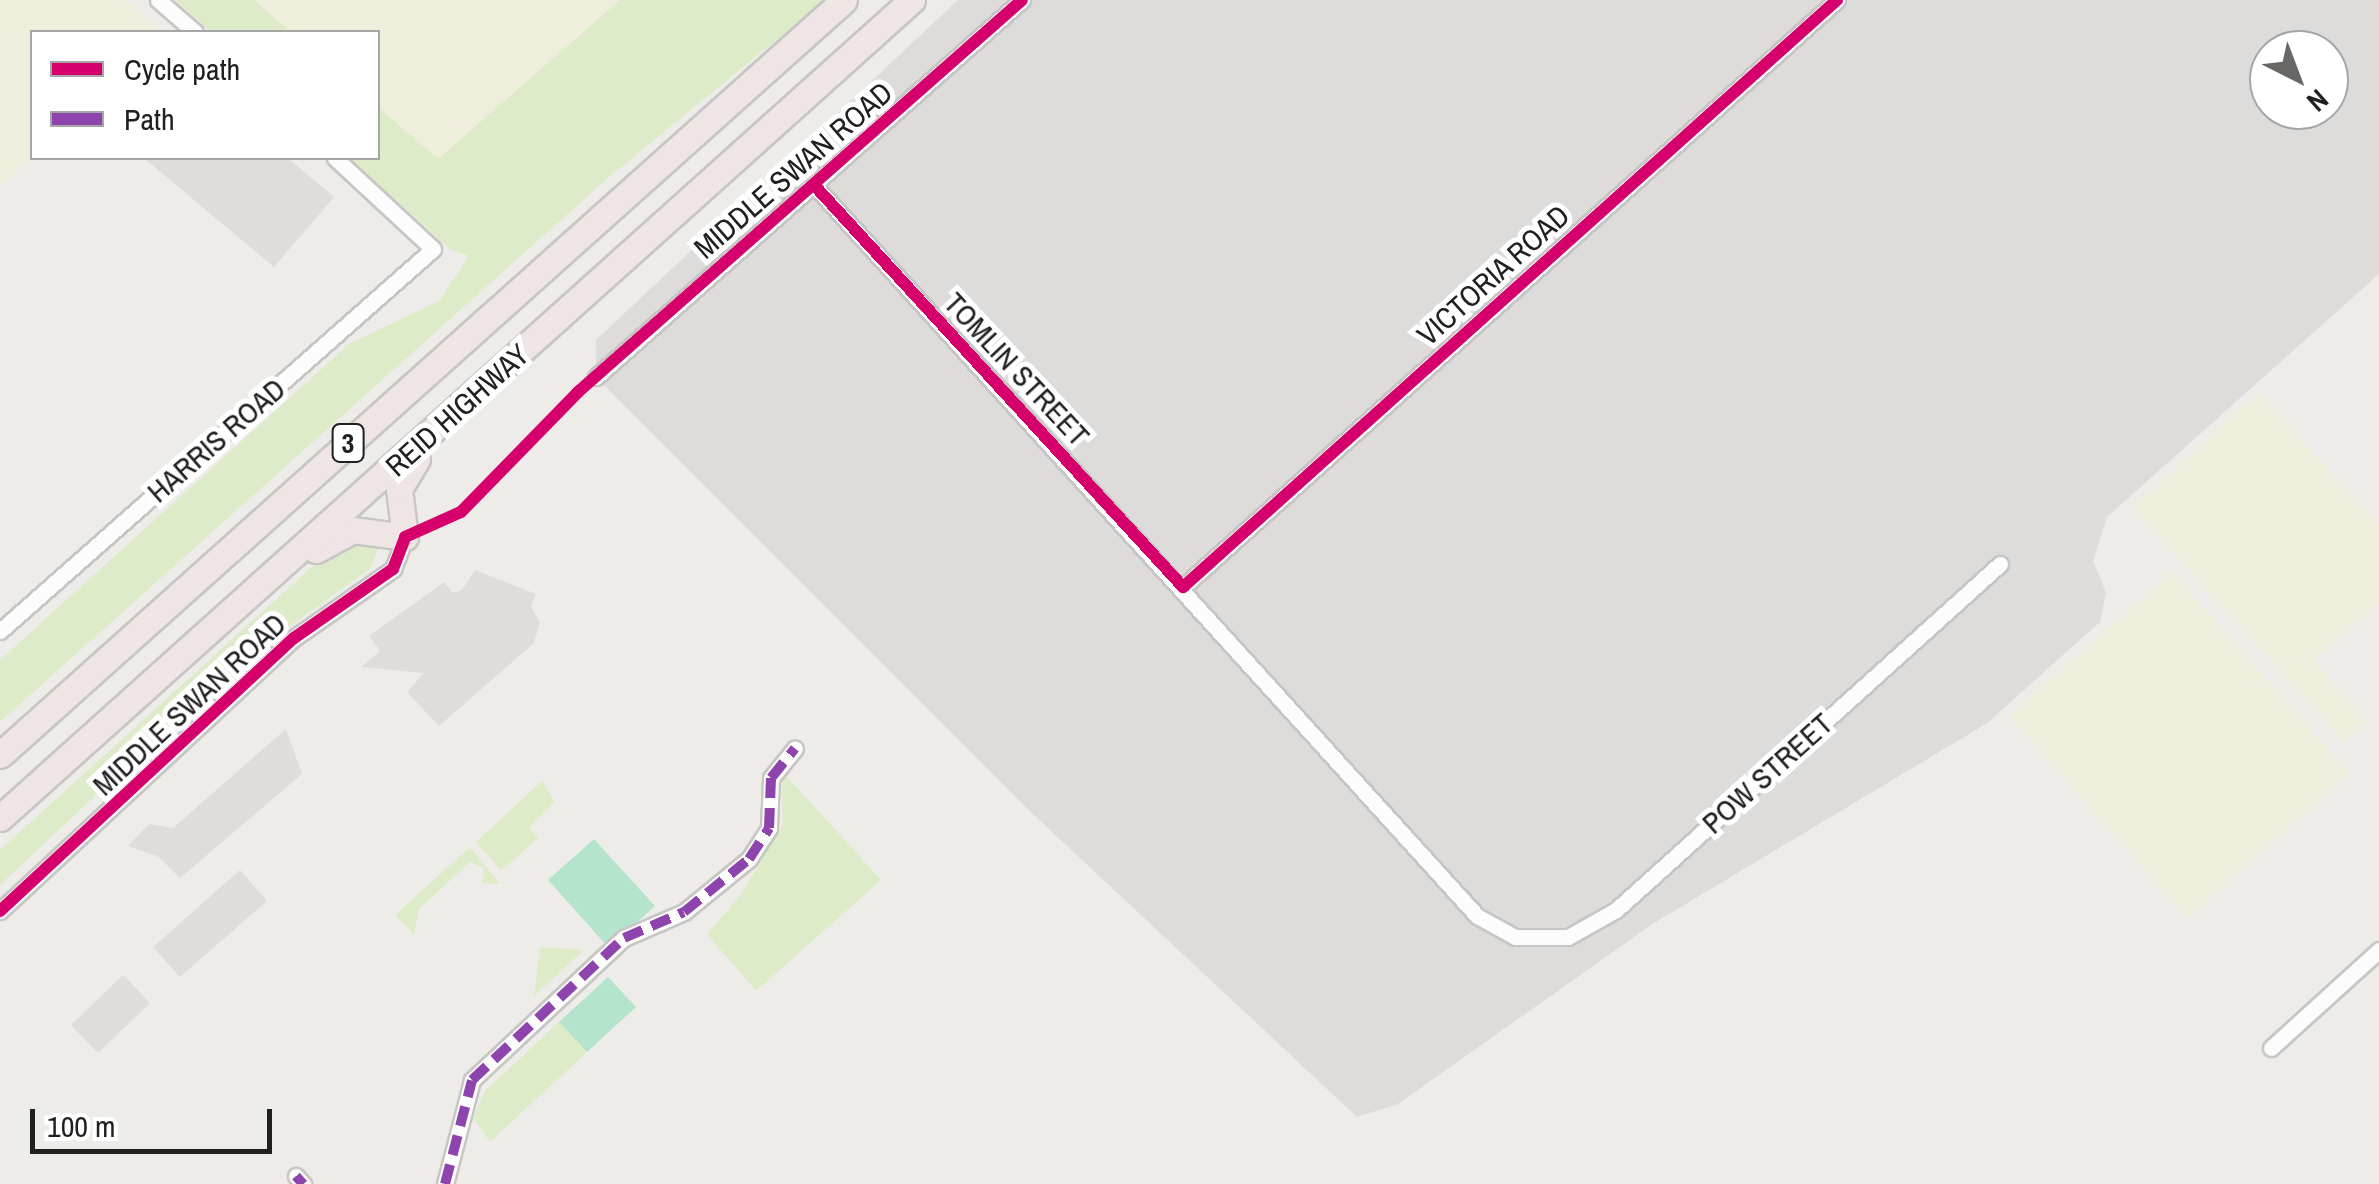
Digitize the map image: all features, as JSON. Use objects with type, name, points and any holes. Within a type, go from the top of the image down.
[{"type":"highway","name":"REID HIGHWAY","points":[[0,755],[844,0]]},
{"type":"highway","name":"REID HIGHWAY","points":[[0,818],[912,0]]},
{"type":"highway","points":[[240,604],[340,535],[366,529],[406,537],[404,474],[485,385]]},
{"type":"highway","points":[[0,735],[122,644]]},
{"type":"street","points":[[158,0],[193,30]]},
{"type":"street","name":"MIDDLE SWAN ROAD","points":[[596,377],[1022,0]]},
{"type":"street","name":"VICTORIA ROAD","points":[[1183,587],[1837,0]]},
{"type":"street","name":"HARRIS ROAD","points":[[0,632],[432,249],[337,160]]},
{"type":"street","name":"TOMLIN STREET","points":[[814,185],[1183,587],[1476,916],[1514,936]]},
{"type":"street","name":"MIDDLE SWAN ROAD","points":[[0,911],[294,638],[393,569],[406,537]]},
{"type":"street","name":"POW STREET","points":[[1514,936],[1568,936],[1616,910],[2000,564]]},
{"type":"street","points":[[444,1184],[472,1080],[624,938],[684,912],[749,859],[770,828],[771,778],[796,748]]},
{"type":"street","points":[[2271,1048],[2379,950]]},
{"type":"shaded area","points":[[958,0],[2379,0],[2379,274],[2107,517],[2093,561],[2106,592],[2100,622],[1986,724],[1651,925],[1398,1104],[1357,1117],[1034,815],[596,377],[596,340]]},
{"type":"shaded area","points":[[146,160],[290,160],[334,197],[274,267]]},
{"type":"shaded area","points":[[475,570],[536,594],[531,607],[540,622],[534,643],[439,726],[407,692],[424,673],[361,667],[380,651],[369,636],[444,582],[453,593],[462,590]]},
{"type":"shaded area","points":[[286,729],[302,774],[180,878],[159,857],[128,846],[149,824],[173,828]]},
{"type":"shaded area","points":[[240,870],[267,901],[180,977],[153,947]]},
{"type":"shaded area","points":[[123,975],[150,1003],[98,1053],[71,1025]]},
{"type":"green space","points":[[0,0],[126,0],[161,30],[30,30],[30,159],[0,188]]},
{"type":"green space","points":[[175,0],[254,0],[289,30],[209,30]]},
{"type":"green space","points":[[254,0],[620,0],[438,160],[380,109],[380,30],[289,30]]},
{"type":"green space","points":[[620,0],[825,0],[609,177],[0,722],[0,660],[349,344],[439,301],[469,256],[451,250],[351,160],[380,160],[380,109],[438,159]]},
{"type":"green space","points":[[2258,393],[2379,525],[2379,603],[2313,660],[2366,721],[2344,741],[2133,508]]},
{"type":"green space","points":[[360,539],[378,549],[371,568],[286,629],[208,707],[161,734],[0,885],[0,850],[315,564]]},
{"type":"green space","points":[[2172,572],[2349,773],[2187,918],[2009,716]]},
{"type":"green space","points":[[781,770],[881,880],[756,991],[707,934],[740,896],[783,824]]},
{"type":"green space","points":[[542,781],[555,802],[529,827],[538,838],[501,871],[476,842]]},
{"type":"green space","points":[[594,839],[655,906],[609,948],[548,880]]},
{"type":"green space","points":[[470,847],[500,884],[482,883],[484,868],[470,862],[419,909],[414,935],[395,915]]},
{"type":"green space","points":[[540,947],[584,950],[534,996]]},
{"type":"green space","points":[[608,977],[636,1007],[587,1052],[559,1022]]},
{"type":"green space","points":[[559,1022],[587,1052],[490,1142],[473,1118],[485,1091]]},
{"type":"marked path","points":[[445,1184],[472,1080],[624,938],[684,912],[749,859],[769,828],[771,778],[795,748]]},
{"type":"marked path","points":[[296,1176],[303,1184]]},
{"type":"cycle path","points":[[0,911],[294,638],[393,569],[405,537],[461,512],[578,392],[1022,0]]},
{"type":"cycle path","points":[[814,185],[1183,587],[1837,0]]}]
